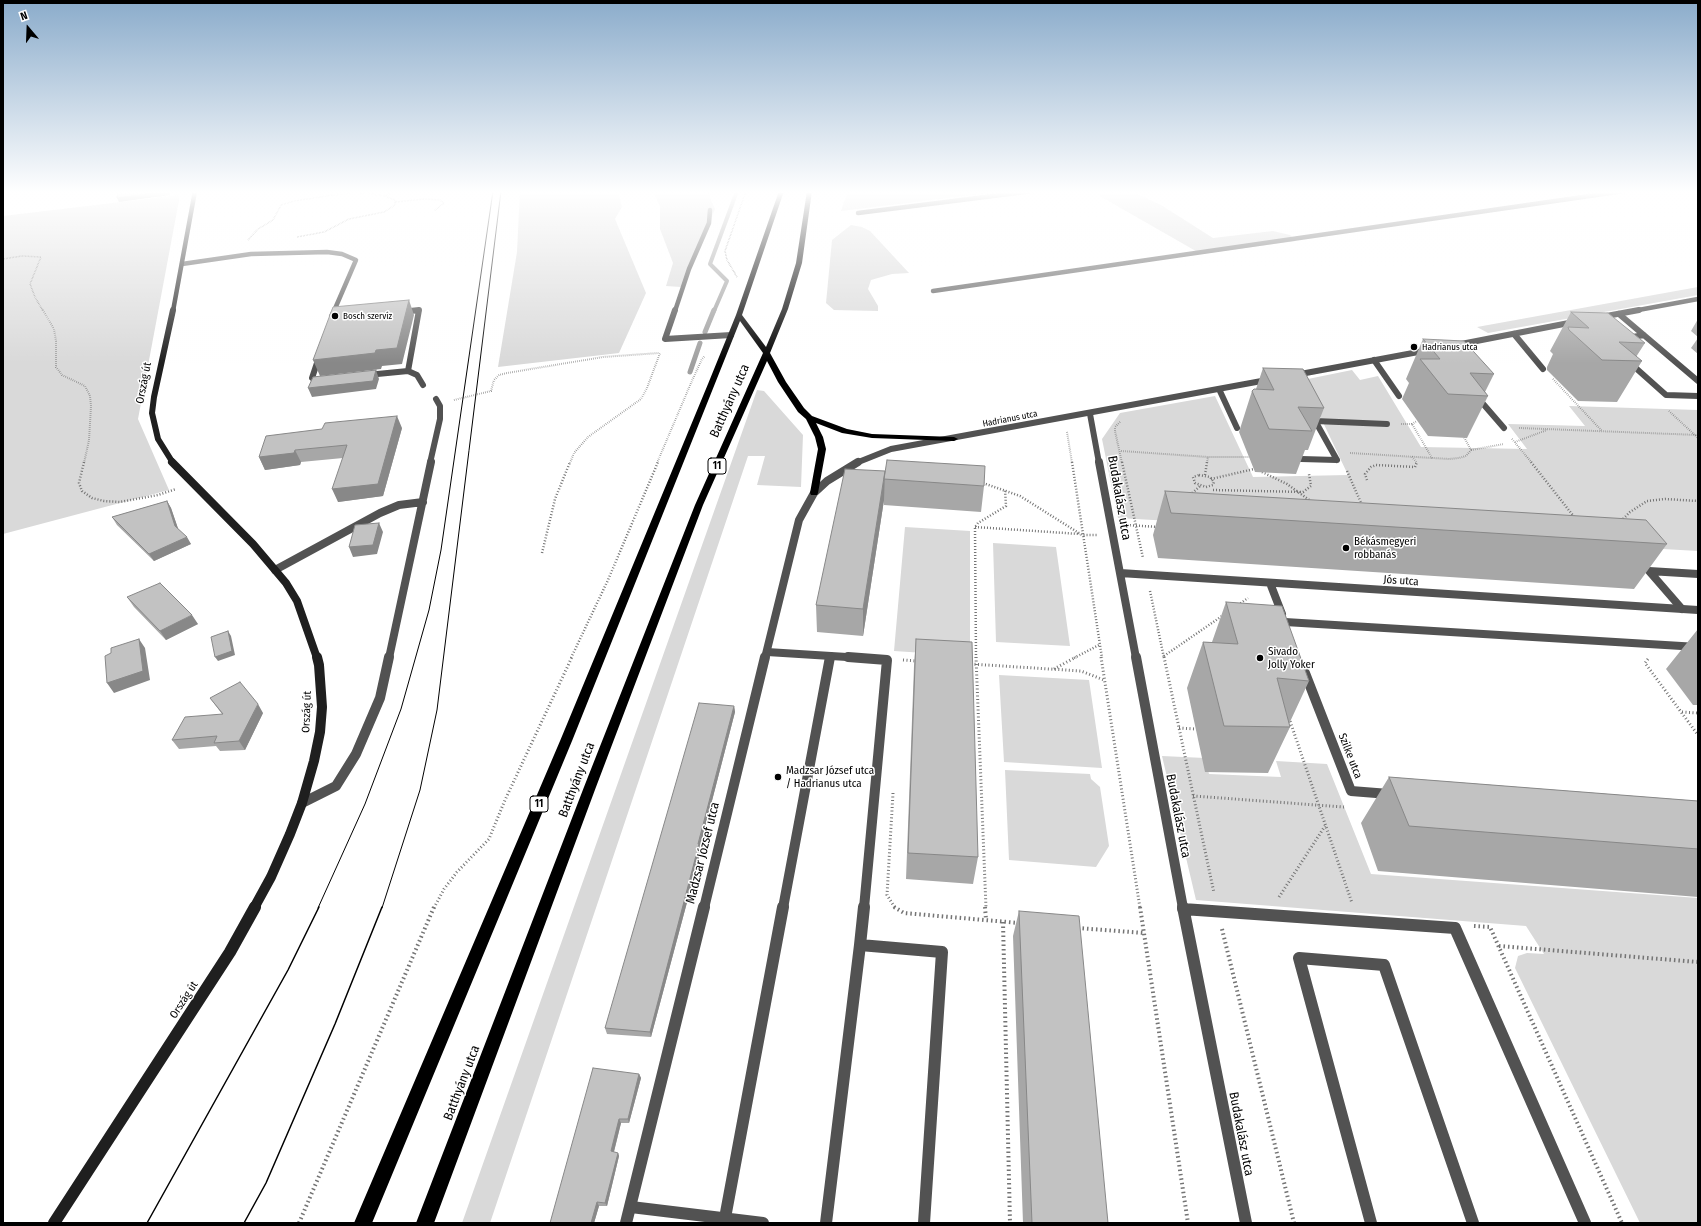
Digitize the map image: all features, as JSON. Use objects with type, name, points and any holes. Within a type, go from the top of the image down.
[{"type":"main road","name":"Ország út","points":[[54,1223],[230,952],[271,877],[302,803],[314,761],[320,732],[322,707],[319,665],[313,643],[297,601],[286,583],[253,544],[192,484],[165,452],[158,439],[152,413],[154,397],[180,278],[185,248]]},
{"type":"main road","name":"11","points":[[731,335],[762,248]]},
{"type":"main road","name":"11","points":[[767,353],[785,310],[800,262],[802,248]]},
{"type":"main road","points":[[739,314],[767,353],[782,382],[801,410],[809,418],[819,437],[822,449],[814,493]]},
{"type":"main road","name":"Batthyány utca","points":[[363,1223],[568,733],[731,335]]},
{"type":"main road","name":"Batthyány utca","points":[[426,1223],[593,779],[699,505],[767,353]]},
{"type":"main road","points":[[809,418],[845,431],[872,436],[954,439]]},
{"type":"street","points":[[698,248],[689,269],[665,339],[731,335]]},
{"type":"street","points":[[933,291],[1229,248]]},
{"type":"street","points":[[182,264],[252,254],[327,252],[342,254],[356,260],[331,319],[339,318]]},
{"type":"street","points":[[1597,318],[1698,299]]},
{"type":"street","points":[[395,313],[419,310],[408,371]]},
{"type":"street","points":[[1620,314],[1698,381]]},
{"type":"street","points":[[1450,346],[1582,321]]},
{"type":"street","points":[[1514,334],[1543,369]]},
{"type":"street","points":[[1622,339],[1644,335]]},
{"type":"street","points":[[1294,382],[1291,376],[1435,348]]},
{"type":"street","points":[[322,349],[312,378],[317,381],[325,380]]},
{"type":"street","points":[[1624,358],[1666,395],[1698,396]]},
{"type":"street","points":[[1374,360],[1399,396]]},
{"type":"street","points":[[362,376],[408,371],[417,375],[423,385]]},
{"type":"street","name":"Hadrianus utca","points":[[814,493],[845,469],[891,449],[1091,418],[1219,389],[1276,378]]},
{"type":"street","points":[[1219,389],[1237,428]]},
{"type":"street","points":[[1474,393],[1504,428]]},
{"type":"street","points":[[302,803],[336,786],[356,754],[380,698],[440,419],[440,406],[436,399]]},
{"type":"street","points":[[1301,459],[1337,460],[1335,453],[1308,408]]},
{"type":"street","name":"Budakalász utca","points":[[1091,418],[1182,909],[1246,1223]]},
{"type":"street","points":[[1315,420],[1387,424]]},
{"type":"street","name":"Madzsar József utca","points":[[626,1223],[799,520],[814,493]]},
{"type":"street","points":[[275,570],[380,513],[399,505],[423,502]]},
{"type":"street","points":[[1682,609],[1649,571],[1698,574]]},
{"type":"street","name":"Jós utca","points":[[1120,573],[1698,610]]},
{"type":"street","points":[[1270,583],[1286,626],[1698,647]]},
{"type":"street","points":[[767,652],[887,660],[860,945],[826,1223]]},
{"type":"street","points":[[725,1218],[830,657]]},
{"type":"street","name":"Szilke utca","points":[[1301,664],[1350,791],[1398,795]]},
{"type":"street","points":[[1182,909],[1454,928],[1585,1223]]},
{"type":"street","points":[[860,945],[942,952],[924,1223]]},
{"type":"street","points":[[1371,1223],[1299,958],[1384,965],[1473,1223]]},
{"type":"street","points":[[631,1207],[763,1223]]},
{"type":"path","points":[[726,248],[725,251],[727,260],[737,279]]},
{"type":"path","points":[[3,259],[22,256],[41,257],[30,284],[35,297],[54,329],[56,341],[56,367],[62,375],[85,386],[90,396],[91,406],[89,440],[78,483],[82,491],[92,498],[104,501],[120,502],[158,495],[192,484]]},
{"type":"path","points":[[299,1223],[435,905],[457,872],[489,839],[505,800],[608,580],[702,359],[709,351],[715,336]]},
{"type":"path","points":[[460,399],[478,396],[491,391],[494,380],[499,375],[507,373],[603,357],[660,353],[647,388],[641,399],[588,436],[574,453],[555,499],[542,552]]},
{"type":"path","points":[[1543,369],[1602,431]]},
{"type":"path","points":[[1668,410],[1697,436]]},
{"type":"path","points":[[1188,1223],[1066,425],[1091,418],[1122,421],[1115,427],[1193,796],[1218,911],[1294,1223]]},
{"type":"path","points":[[1387,424],[1412,424],[1417,421]]},
{"type":"path","points":[[1412,424],[1432,458]]},
{"type":"path","points":[[1504,428],[1697,436]]},
{"type":"path","points":[[1504,428],[1576,520]]},
{"type":"path","points":[[1335,453],[1449,459],[1466,456],[1471,450],[1464,437]]},
{"type":"path","points":[[1121,451],[1208,457],[1249,457]]},
{"type":"path","points":[[1335,453],[1365,510]]},
{"type":"path","points":[[1205,475],[1208,457]]},
{"type":"path","points":[[1367,480],[1365,474],[1371,467],[1415,467],[1417,463],[1412,457]]},
{"type":"path","points":[[1213,490],[1299,492],[1307,490],[1311,483],[1310,475],[1301,459]]},
{"type":"path","points":[[1211,480],[1254,469]]},
{"type":"path","points":[[1262,472],[1299,492],[1316,505]]},
{"type":"path","points":[[1212,486],[1200,486],[1194,482],[1193,477],[1199,475],[1210,477],[1214,482],[1212,486],[1217,497]]},
{"type":"path","points":[[976,481],[1020,496],[1082,535]]},
{"type":"path","points":[[1190,496],[1200,486]]},
{"type":"path","points":[[986,920],[976,664],[975,527],[978,523],[1006,506],[1005,490]]},
{"type":"path","points":[[1619,525],[1623,518],[1647,501],[1665,499],[1698,501]]},
{"type":"path","points":[[1111,524],[1158,527]]},
{"type":"path","points":[[975,527],[1082,535],[1113,535]]},
{"type":"path","points":[[1243,582],[1251,605]]},
{"type":"path","points":[[1235,607],[1248,598]]},
{"type":"path","points":[[1164,656],[1229,611]]},
{"type":"path","points":[[1053,670],[1099,645]]},
{"type":"path","points":[[1649,657],[1645,664],[1698,735]]},
{"type":"path","points":[[901,668],[901,660],[924,661]]},
{"type":"path","points":[[969,664],[1080,671],[1104,680]]},
{"type":"path","points":[[1286,711],[1355,909]]},
{"type":"path","points":[[1682,712],[1698,713]]},
{"type":"path","points":[[1179,728],[1196,729]]},
{"type":"path","points":[[1287,733],[1294,733]]},
{"type":"path","points":[[894,786],[887,896],[894,907],[904,913],[1027,923]]},
{"type":"path","points":[[1193,796],[1349,807]]},
{"type":"path","points":[[1278,898],[1325,826]]},
{"type":"path","points":[[1003,922],[1010,1223]]},
{"type":"path","points":[[1074,927],[1144,933]]},
{"type":"path","points":[[1490,928],[1622,1223]]},
{"type":"path","points":[[1499,946],[1698,962]]},
{"type":"shaded area","points":[[3,248],[170,248],[138,419],[169,490],[3,534]]},
{"type":"shaded area","points":[[517,248],[627,248],[646,293],[619,353],[498,367]]},
{"type":"shaded area","points":[[667,248],[698,248],[681,287],[666,286],[673,263]]},
{"type":"shaded area","points":[[831,248],[886,248],[909,273],[892,274],[871,280],[868,289],[878,306],[878,311],[834,310],[826,303]]},
{"type":"shaded area","points":[[1191,248],[1243,248],[1201,254]]},
{"type":"shaded area","points":[[1698,287],[1698,295],[1488,333],[1477,327]]},
{"type":"shaded area","points":[[1352,370],[1360,380],[1378,376],[1421,447],[1527,449],[1508,424],[1585,426],[1569,406],[1698,410],[1698,551],[1118,518],[1102,439],[1120,413],[1215,396],[1253,477],[1348,475],[1303,380]]},
{"type":"shaded area","points":[[757,390],[764,391],[803,435],[801,487],[757,485],[765,456],[748,456],[490,1223],[462,1223]]},
{"type":"shaded area","points":[[905,527],[970,531],[970,656],[894,651]]},
{"type":"shaded area","points":[[993,543],[1056,547],[1070,646],[996,642]]},
{"type":"shaded area","points":[[999,675],[1089,680],[1102,768],[1004,762]]},
{"type":"shaded area","points":[[1162,756],[1205,758],[1209,774],[1281,777],[1276,761],[1327,764],[1371,874],[1698,898],[1698,1223],[1640,1223],[1515,968],[1518,956],[1527,953],[1544,954],[1526,926],[1196,900]]},
{"type":"shaded area","points":[[1005,770],[1090,774],[1091,779],[1100,787],[1109,846],[1096,867],[1009,860]]},
{"type":"building","points":[[409,300],[397,348],[376,350],[375,353],[313,360],[333,307]]},
{"type":"building","points":[[1571,312],[1608,313],[1645,343],[1619,342],[1642,361],[1602,360],[1569,330],[1568,327],[1589,328]]},
{"type":"building","points":[[1423,339],[1464,341],[1494,374],[1470,373],[1488,396],[1448,394],[1420,359],[1440,359]]},
{"type":"building","points":[[1263,368],[1303,369],[1324,408],[1298,407],[1312,431],[1269,429],[1252,391],[1254,389],[1274,390]]},
{"type":"building","points":[[376,370],[373,381],[308,388],[313,377]]},
{"type":"building","points":[[397,416],[378,484],[332,489],[347,445],[295,450],[294,453],[259,457],[266,436],[322,429],[325,423]]},
{"type":"building","points":[[887,460],[985,466],[984,486],[884,479]]},
{"type":"building","points":[[845,469],[885,471],[863,609],[816,605]]},
{"type":"building","points":[[1165,491],[1646,520],[1667,544],[1171,513]]},
{"type":"building","points":[[167,501],[175,526],[187,537],[149,554],[112,517]]},
{"type":"building","points":[[379,523],[373,545],[349,547],[355,525]]},
{"type":"building","points":[[160,583],[192,615],[160,631],[127,597]]},
{"type":"building","points":[[1226,602],[1282,606],[1309,681],[1277,678],[1290,727],[1224,726],[1203,642],[1238,644]]},
{"type":"building","points":[[228,631],[232,651],[215,657],[211,637]]},
{"type":"building","points":[[139,639],[143,671],[107,683],[105,656],[111,653],[111,648]]},
{"type":"building","points":[[916,639],[972,642],[978,857],[908,853]]},
{"type":"building","points":[[240,682],[258,704],[239,741],[214,743],[217,736],[172,740],[185,717],[223,714],[210,698]]},
{"type":"building","points":[[699,703],[734,706],[650,1032],[605,1028]]},
{"type":"building","points":[[1389,777],[1698,801],[1698,849],[1409,826]]},
{"type":"building","points":[[1019,911],[1079,916],[1108,1223],[1032,1223]]},
{"type":"building","points":[[593,1068],[639,1074],[628,1119],[619,1119],[611,1151],[618,1153],[605,1203],[597,1202],[591,1223],[550,1223]]},
{"type":"waterway","points":[[714,311],[727,281],[710,264],[716,248]]},
{"type":"waterway","points":[[705,332],[714,310]]},
{"type":"waterway","points":[[690,372],[700,343]]},
{"type":"tram line","points":[[318,908],[365,804],[401,709],[429,610],[441,550],[485,248]]},
{"type":"tram line","points":[[382,908],[420,790],[437,710],[494,248]]},
{"type":"tram line","points":[[147,1223],[288,970],[319,907]]},
{"type":"tram line","points":[[244,1223],[266,1183],[335,1024],[382,907]]},
{"type":"place","name":"Bosch szervíz","points":[[335,316]]},
{"type":"place","name":"Hadrianus utca","points":[[1414,347]]},
{"type":"place","name":"Békásmegyeri robbanás","points":[[1346,548]]},
{"type":"place","name":"Sivado Jolly Yoker","points":[[1260,658]]},
{"type":"place","name":"Madzsar József utca / Hadrianus utca","points":[[778,777]]}]
